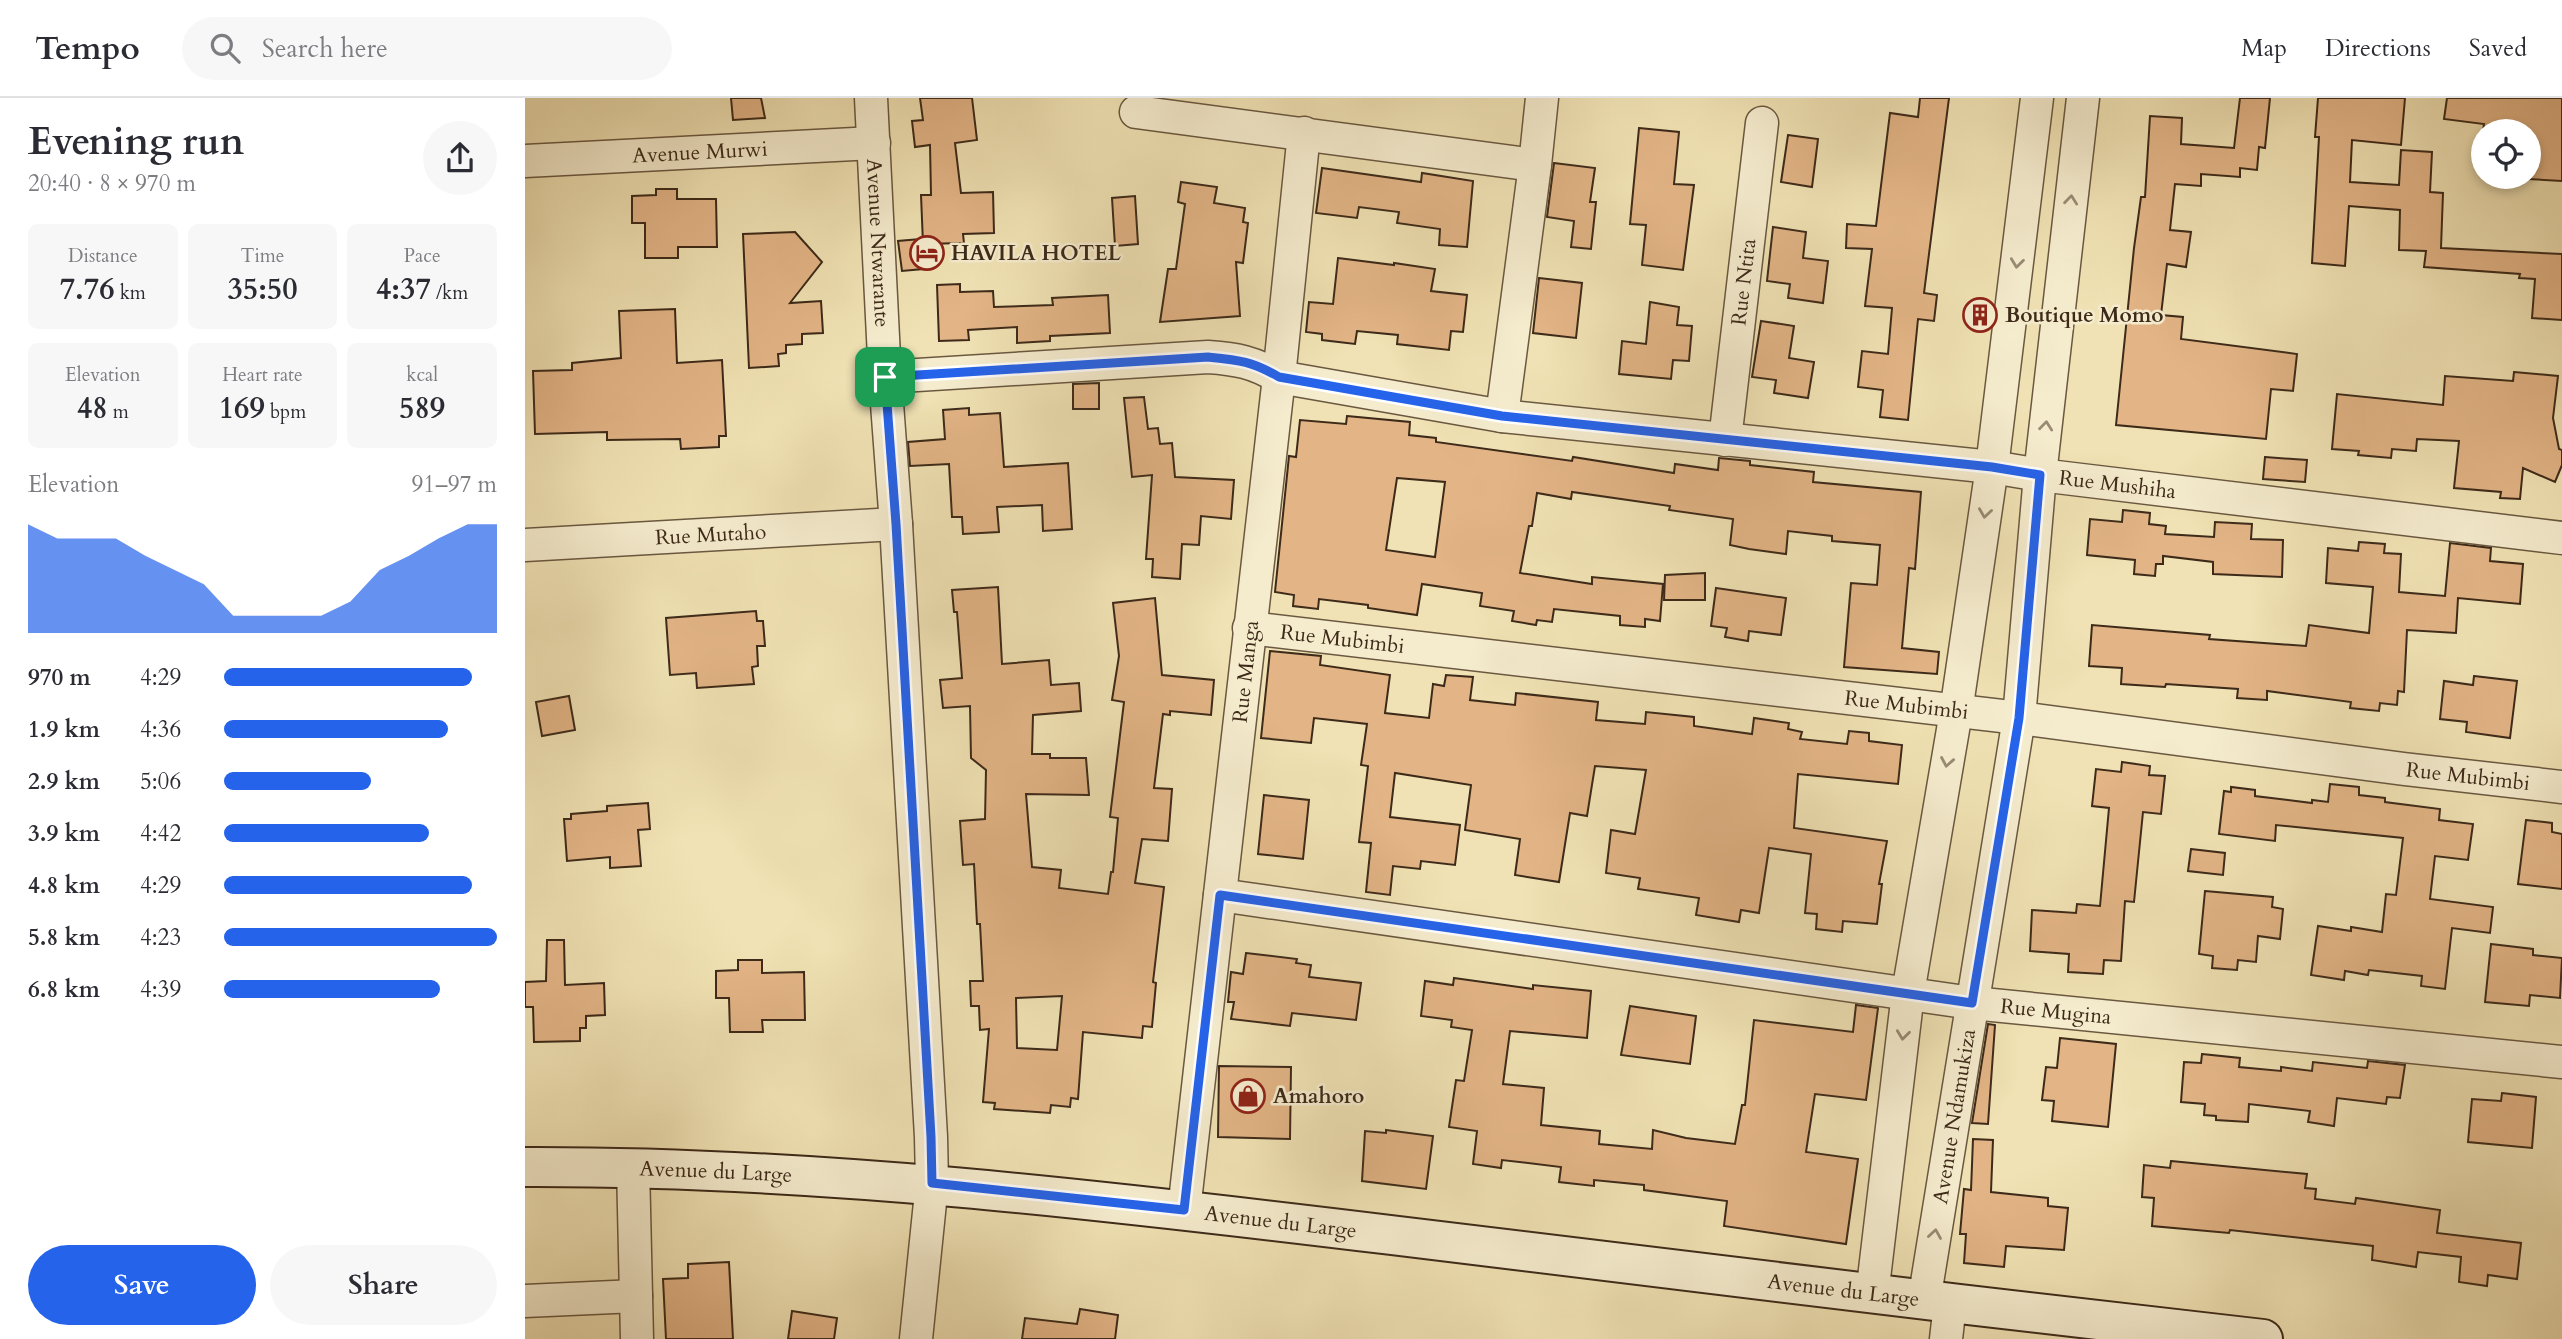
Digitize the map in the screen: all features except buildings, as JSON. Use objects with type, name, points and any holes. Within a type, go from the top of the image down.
[{"type":"main road","name":"Avenue du Large","points":[[525,1167],[633,1166],[932,1183],[1184,1210],[1872,1295],[1940,1315],[2263,1339]]},
{"type":"street","name":"Avenue Ntwarante","points":[[871,98],[885,377],[931,1137],[932,1183],[916,1339]]},
{"type":"street","points":[[1502,416],[1542,98]]},
{"type":"street","points":[[1872,1295],[1908,993],[1956,712],[1992,467],[2037,98]]},
{"type":"street","name":"Avenue Ndamukiza","points":[[1940,1315],[1972,1003],[2019,718],[2040,475],[2083,98]]},
{"type":"street","points":[[1136,112],[1535,165]]},
{"type":"street","name":"Rue Ntita","points":[[1725,440],[1762,123]]},
{"type":"street","name":"Rue Manga","points":[[1184,1210],[1279,377],[1304,133]]},
{"type":"street","name":"Avenue Murwi","points":[[525,161],[874,143]]},
{"type":"street","name":"Rue Mushiha","points":[[885,377],[1208,357],[1242,360],[1279,377],[1502,416],[1992,467],[2562,538]]},
{"type":"street","name":"Rue Mutaho","points":[[525,545],[896,524]]},
{"type":"street","name":"Rue Mubimbi","points":[[1249,628],[2019,718],[2562,787]]},
{"type":"street","name":"Rue Mugina","points":[[1220,895],[1972,1003],[2562,1062]]},
{"type":"street","points":[[633,1166],[637,1339]]},
{"type":"street","points":[[525,1301],[636,1296]]},
{"type":"place","name":"HAVILA HOTEL","points":[[927,253]]},
{"type":"place","name":"Boutique Momo","points":[[1980,315]]},
{"type":"place","name":"Amahoro","points":[[1248,1096]]},
{"type":"route","points":[[1208,357],[1242,360],[1279,377],[1502,416],[1992,467],[2040,475],[2019,718],[1972,1003],[1220,895],[1184,1210],[932,1183],[896,524],[885,377],[1208,357]]}]
